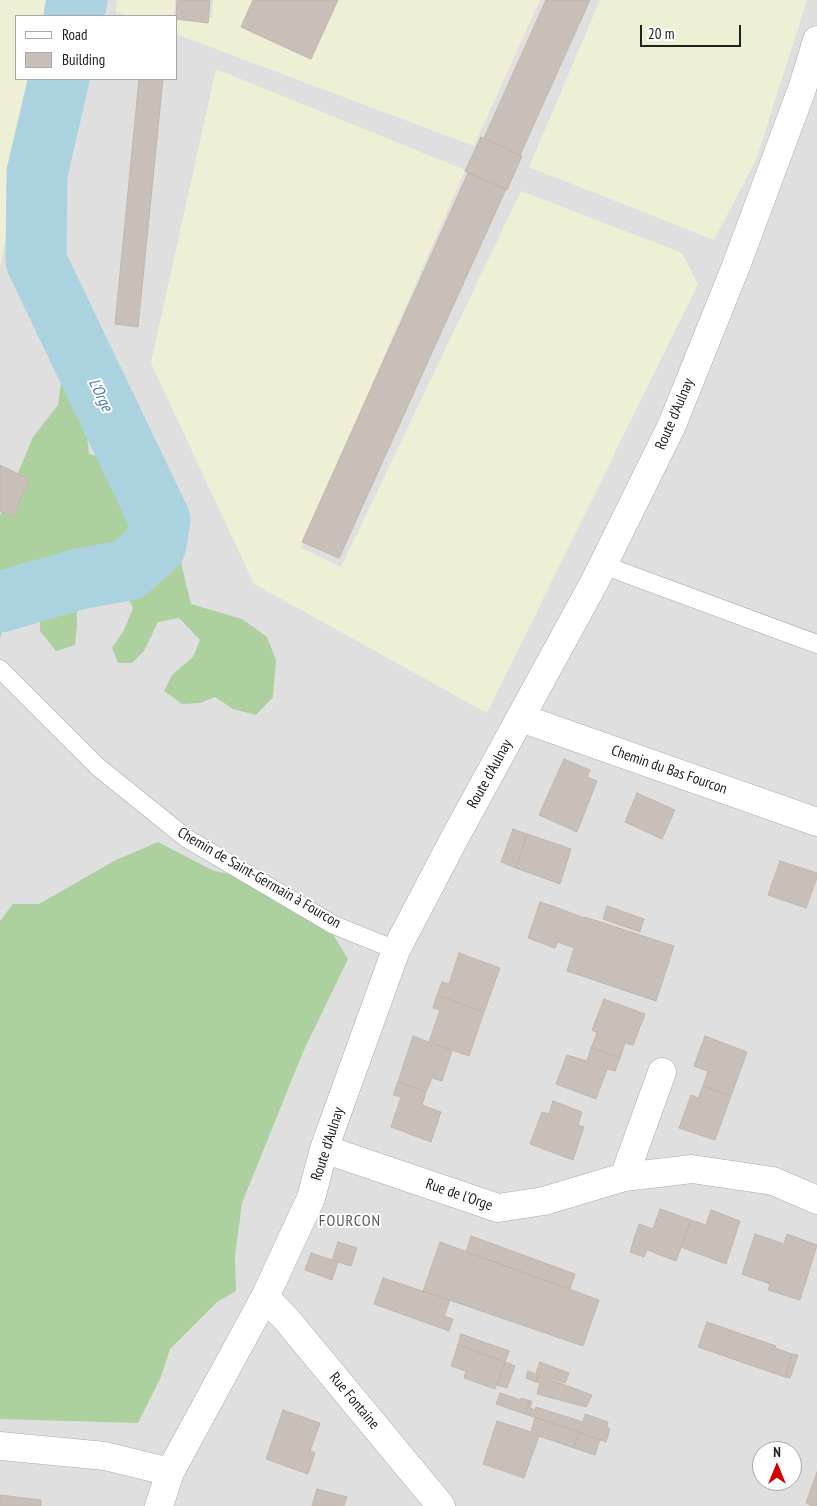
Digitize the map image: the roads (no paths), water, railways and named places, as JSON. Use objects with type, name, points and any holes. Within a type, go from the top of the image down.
[{"type":"street","name":"Route d'Aulnay","points":[[159,1506],[170,1472],[265,1297],[311,1198],[324,1150],[396,950],[603,565],[672,425],[739,257],[802,89],[817,40]]},
{"type":"street","name":"Chemin du Bas Fourcon","points":[[521,718],[817,822]]},
{"type":"street","points":[[624,1177],[662,1072]]},
{"type":"street","name":"Rue de l'Orge","points":[[324,1150],[498,1208],[544,1201],[624,1177],[692,1169],[773,1180],[817,1200]]},
{"type":"street","name":"Rue Fontaine","points":[[265,1297],[287,1320],[441,1506]]},
{"type":"street","points":[[0,1446],[105,1456],[170,1472]]},
{"type":"lane","points":[[603,565],[817,644]]},
{"type":"lane","name":"Chemin de Saint-Germain à Fourcon","points":[[0,669],[98,767],[186,838],[334,925],[396,950]]},
{"type":"waterway","name":"L'Orge","points":[[74,15],[77,0]]},
{"type":"waterway","name":"L'Orge","points":[[0,602],[79,579],[128,570],[156,545],[160,520],[36,261],[37,173],[59,80]]},
{"type":"district","name":"FOURCON","points":[[350,1221]]}]
